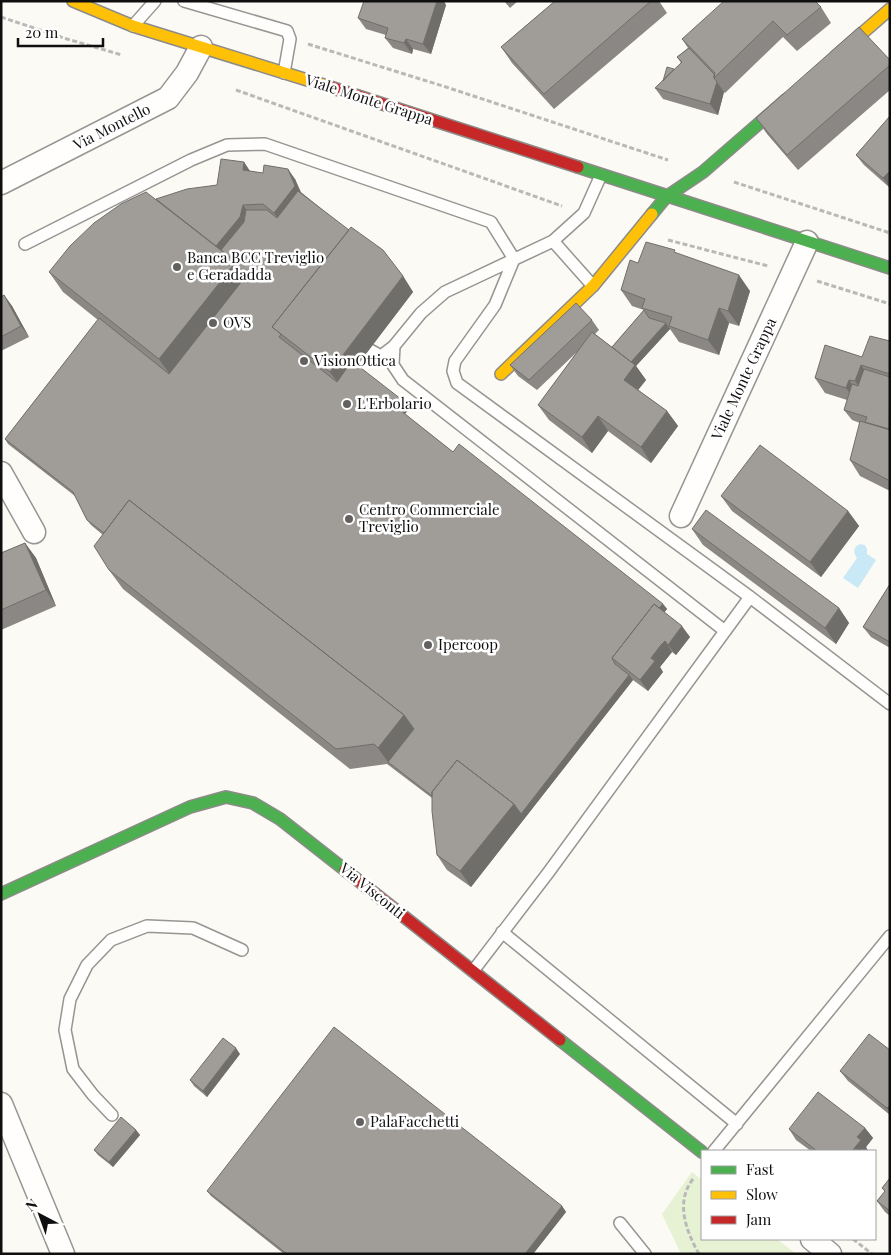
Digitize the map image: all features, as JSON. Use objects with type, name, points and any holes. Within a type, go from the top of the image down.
[{"type":"street","name":"Viale Monte Grappa","points":[[73,1],[134,26],[890,268]]},
{"type":"street","points":[[830,61],[890,10]]},
{"type":"street","name":"Via Montello","points":[[1,184],[168,98],[187,73],[201,47]]},
{"type":"street","points":[[501,374],[593,286],[666,197],[703,172],[793,94]]},
{"type":"street","name":"Viale Monte Grappa","points":[[681,516],[807,242]]},
{"type":"street","points":[[1,473],[34,532]]},
{"type":"street","name":"Via Visconti","points":[[1,894],[190,807],[226,796],[253,803],[280,819],[701,1151]]},
{"type":"street","points":[[1,1104],[63,1254]]},
{"type":"street","points":[[813,1240],[830,1254]]},
{"type":"lane","points":[[134,26],[155,1]]},
{"type":"lane","points":[[184,1],[287,32],[290,38],[284,73]]},
{"type":"lane","points":[[25,244],[191,160],[226,145],[265,144],[491,222],[514,259]]},
{"type":"lane","points":[[370,350],[381,356],[394,346],[421,313],[445,292],[553,241],[584,213],[601,175]]},
{"type":"lane","points":[[553,241],[593,286]]},
{"type":"lane","points":[[514,259],[495,305],[455,362],[453,371],[458,383],[750,598],[890,704]]},
{"type":"lane","points":[[394,346],[393,365],[403,380],[725,631]]},
{"type":"lane","points":[[473,971],[548,873],[750,598]]},
{"type":"lane","points":[[112,1115],[93,1095],[73,1069],[65,1030],[70,1000],[87,965],[111,940],[147,926],[193,928],[242,950]]},
{"type":"lane","points":[[502,932],[737,1124]]},
{"type":"lane","points":[[715,1150],[890,936]]},
{"type":"lane","points":[[620,1223],[645,1254]]},
{"type":"path","points":[[1,17],[122,55]]},
{"type":"path","points":[[290,38],[446,86],[890,233]]},
{"type":"path","points":[[234,89],[550,202]]},
{"type":"path","points":[[696,1174],[690,1182],[683,1199],[684,1215],[690,1237],[699,1254]]},
{"type":"path","points":[[854,1240],[872,1254]]},
{"type":"green space","points":[[692,1172],[701,1179],[701,1240],[778,1240],[796,1254],[681,1254],[662,1214]]},
{"type":"water","points":[[860,544],[865,545],[867,554],[876,560],[858,588],[843,578],[857,558],[854,550]]},
{"type":"building","points":[[364,1],[437,1],[423,44],[406,39],[404,43],[385,38],[388,28],[358,18]]},
{"type":"building","points":[[555,1],[651,1],[544,94],[501,47]]},
{"type":"building","points":[[724,1],[815,1],[821,7],[787,35],[773,21],[714,78],[715,73],[682,39]]},
{"type":"building","points":[[859,27],[890,60],[890,65],[787,155],[756,118]]},
{"type":"building","points":[[689,48],[714,74],[717,82],[710,104],[655,88],[682,62],[677,57]]},
{"type":"building","points":[[667,67],[674,69],[663,81]]},
{"type":"building","points":[[890,116],[890,171],[883,178],[856,155]]},
{"type":"building","points":[[221,159],[244,162],[243,170],[263,173],[264,165],[288,169],[295,186],[274,213],[263,204],[243,205],[240,217],[216,246],[156,199],[187,189],[217,185]]},
{"type":"building","points":[[298,191],[349,230],[272,327],[281,334],[279,337],[337,382],[352,361],[406,403],[400,410],[453,452],[459,444],[663,604],[659,608],[654,604],[612,658],[615,664],[629,675],[521,814],[514,804],[457,760],[432,792],[432,796],[388,762],[414,729],[404,715],[129,500],[104,533],[87,520],[73,492],[5,439],[99,318],[169,374],[246,276],[236,262],[221,250],[244,222],[246,210],[267,210],[277,218]]},
{"type":"building","points":[[146,192],[236,262],[159,359],[49,272],[70,246],[94,223],[121,204]]},
{"type":"building","points":[[351,227],[383,250],[403,276],[330,372],[272,327]]},
{"type":"building","points":[[646,242],[675,250],[674,252],[739,275],[728,311],[719,308],[708,340],[669,326],[672,317],[642,308],[645,299],[621,290],[630,260],[638,263]]},
{"type":"building","points":[[4,295],[21,326],[1,337],[1,297]]},
{"type":"building","points":[[576,303],[592,320],[529,380],[510,365]]},
{"type":"building","points":[[644,310],[649,318],[666,323],[631,362],[612,347]]},
{"type":"building","points":[[592,332],[635,365],[624,380],[667,411],[641,447],[598,416],[582,437],[538,405]]},
{"type":"building","points":[[870,336],[890,341],[890,374],[861,365],[855,381],[849,380],[846,388],[815,378],[825,345],[862,357]]},
{"type":"building","points":[[864,369],[890,377],[889,429],[865,422],[867,417],[844,410],[852,384],[858,386]]},
{"type":"building","points":[[860,421],[890,430],[890,481],[850,460]]},
{"type":"building","points":[[760,445],[848,511],[810,562],[721,496]]},
{"type":"building","points":[[129,500],[404,715],[378,748],[374,744],[336,749],[109,570],[94,546]]},
{"type":"building","points":[[706,510],[839,608],[825,628],[692,529]]},
{"type":"building","points":[[25,543],[46,590],[1,610],[1,553]]},
{"type":"building","points":[[890,584],[890,642],[863,627]]},
{"type":"building","points":[[654,604],[682,626],[668,645],[665,641],[660,646],[651,658],[655,661],[640,680],[612,658]]},
{"type":"building","points":[[457,760],[514,804],[460,871],[437,855],[432,811],[432,792]]},
{"type":"building","name":"PalaFacchetti","points":[[334,1027],[562,1206],[525,1254],[287,1254],[207,1191]]},
{"type":"building","points":[[869,1034],[890,1050],[890,1105],[887,1108],[840,1071]]},
{"type":"building","points":[[223,1038],[236,1048],[203,1091],[190,1080]]},
{"type":"building","points":[[818,1092],[865,1128],[857,1137],[861,1140],[853,1150],[816,1150],[789,1129]]},
{"type":"building","points":[[121,1117],[136,1130],[109,1162],[94,1150]]},
{"type":"building","points":[[890,1178],[890,1211],[877,1201],[885,1191],[882,1188]]},
{"type":"traffic: fast","points":[[652,214],[666,197],[703,172],[787,99]]},
{"type":"traffic: fast","points":[[578,167],[890,268]]},
{"type":"traffic: fast","points":[[1,894],[190,807],[226,797],[253,803],[280,819],[345,870]]},
{"type":"traffic: fast","points":[[560,1040],[701,1151]]},
{"type":"traffic: slow","points":[[73,1],[133,26],[330,87]]},
{"type":"traffic: slow","points":[[836,56],[890,9]]},
{"type":"traffic: slow","points":[[501,374],[593,286],[652,214]]},
{"type":"traffic: jam","points":[[330,87],[578,167]]},
{"type":"traffic: jam","points":[[345,870],[560,1040]]},
{"type":"place","name":"Banca BCC Treviglio e Geradadda","points":[[177,267]]},
{"type":"place","name":"OVS","points":[[213,323]]},
{"type":"place","name":"VisionOttica","points":[[304,361]]},
{"type":"place","name":"L'Erbolario","points":[[347,404]]},
{"type":"place","name":"Centro Commerciale Treviglio","points":[[349,519]]},
{"type":"place","name":"Ipercoop","points":[[428,645]]},
{"type":"place","name":"PalaFacchetti","points":[[360,1122]]}]
